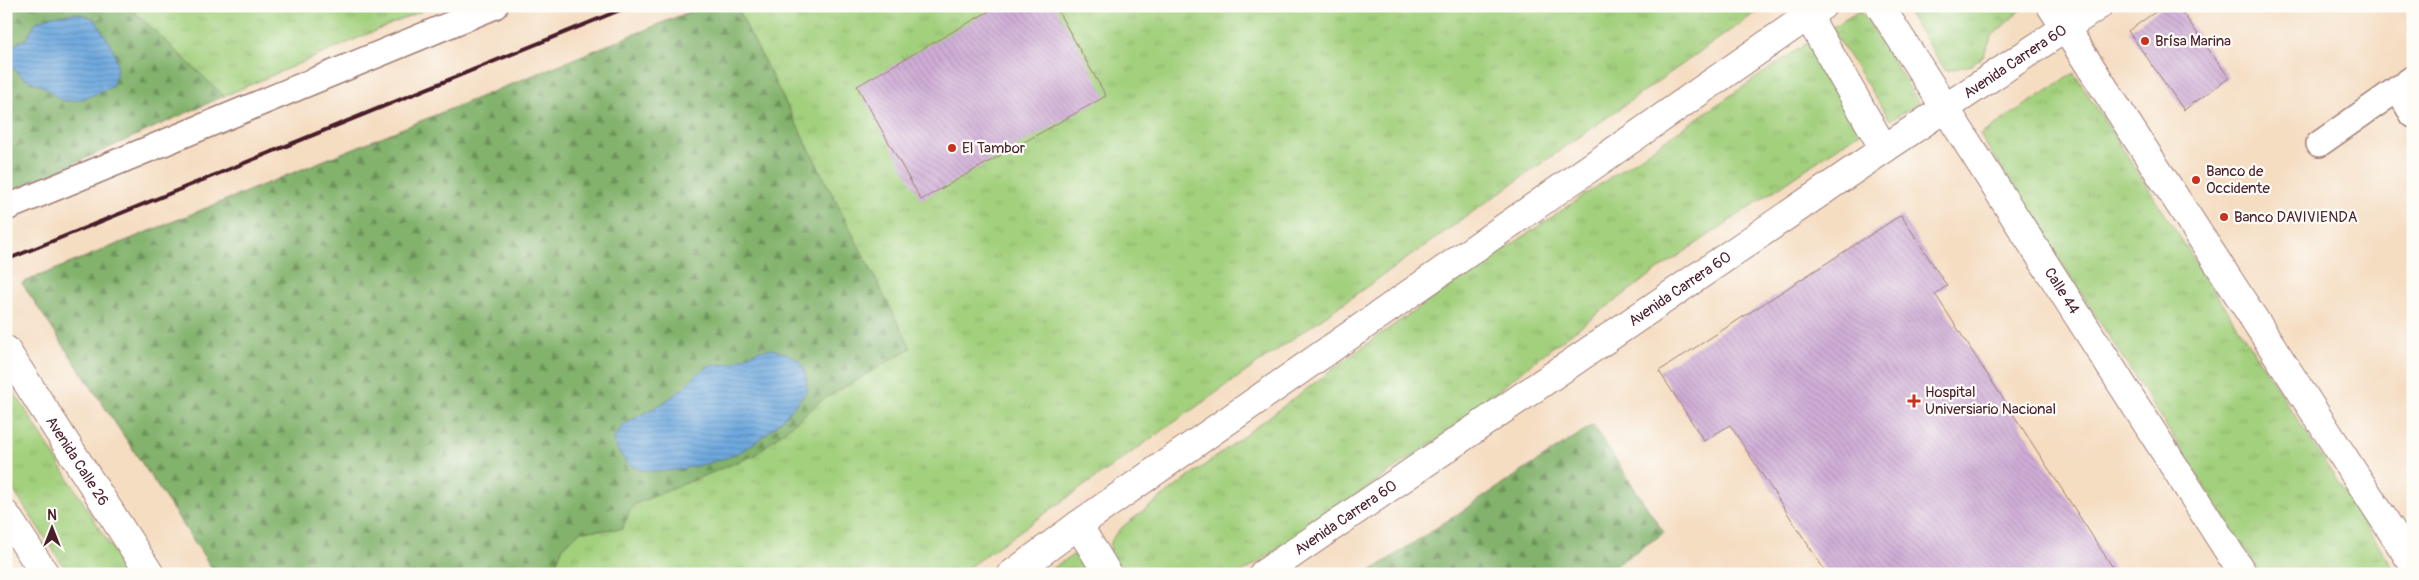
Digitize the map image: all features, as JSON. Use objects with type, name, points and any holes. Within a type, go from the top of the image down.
[{"type":"main road","name":"Calle 44","points":[[1880,6],[2243,574]]},
{"type":"main road","name":"Avenida Carrera 60","points":[[1263,574],[1946,108],[2059,17],[2098,6]]},
{"type":"main road","points":[[1012,574],[1078,525],[1815,11],[1884,149]]},
{"type":"main road","points":[[2059,17],[2413,564]]},
{"type":"main road","name":"Avenida Calle 26","points":[[6,350],[150,574]]},
{"type":"main road","points":[[6,515],[45,574]]},
{"type":"main road","points":[[1078,525],[1108,574]]},
{"type":"street","points":[[6,208],[495,6]]},
{"type":"street","points":[[2319,144],[2405,84],[2413,114]]},
{"type":"green space","points":[[6,6],[128,6],[224,96],[6,194]]},
{"type":"green space","points":[[128,6],[433,6],[224,96]]},
{"type":"green space","points":[[704,6],[1765,6],[959,574],[216,574],[22,283]]},
{"type":"green space","points":[[704,6],[736,6],[911,348],[821,401],[755,455],[633,505],[622,529],[581,531],[563,547],[552,574],[216,574],[22,283]]},
{"type":"green space","points":[[1903,6],[2025,6],[1992,36],[1983,56],[1972,65],[1946,71]]},
{"type":"green space","points":[[1861,10],[1919,103],[1890,120],[1831,28]]},
{"type":"green space","points":[[1809,42],[1866,128],[1646,278],[1542,355],[1444,435],[1241,574],[1122,574],[1113,559],[1110,548],[1114,537],[1126,524],[1376,337]]},
{"type":"green space","points":[[2074,73],[2397,574],[2261,574],[1980,135]]},
{"type":"green space","points":[[6,380],[128,574],[69,574],[6,479]]},
{"type":"green space","points":[[1593,425],[1664,533],[1602,574],[1366,574]]},
{"type":"green space","points":[[1073,555],[1081,556],[1096,574],[1043,574]]},
{"type":"water","points":[[77,13],[95,19],[114,50],[117,66],[112,87],[84,98],[69,101],[56,97],[46,88],[23,77],[8,60],[12,46],[26,39],[36,22],[52,16]]},
{"type":"water","points":[[772,349],[790,355],[800,362],[805,372],[807,391],[779,423],[745,449],[706,464],[657,471],[633,467],[626,462],[616,448],[613,440],[623,425],[663,403],[681,390],[697,374],[710,366],[733,363],[759,350]]},
{"type":"building","name":"El Tambor","points":[[998,6],[1055,6],[1106,96],[921,200],[857,86]]},
{"type":"building","points":[[2164,6],[2178,6],[2229,78],[2184,110],[2128,31]]},
{"type":"building","name":"Hospital Universiario Nacional","points":[[1901,215],[1947,286],[1935,294],[2117,574],[1827,574],[1730,425],[1704,441],[1659,371]]},
{"type":"railway","points":[[6,260],[630,6]]},
{"type":"place","name":"Brísa Marina","points":[[2145,41]]},
{"type":"place","name":"El Tambor","points":[[952,148]]},
{"type":"place","name":"Banco de Occidente","points":[[2196,180]]},
{"type":"place","name":"Banco DAVIVIENDA","points":[[2224,217]]},
{"type":"place","name":"Hospital Universiario Nacional","points":[[1914,401]]}]
